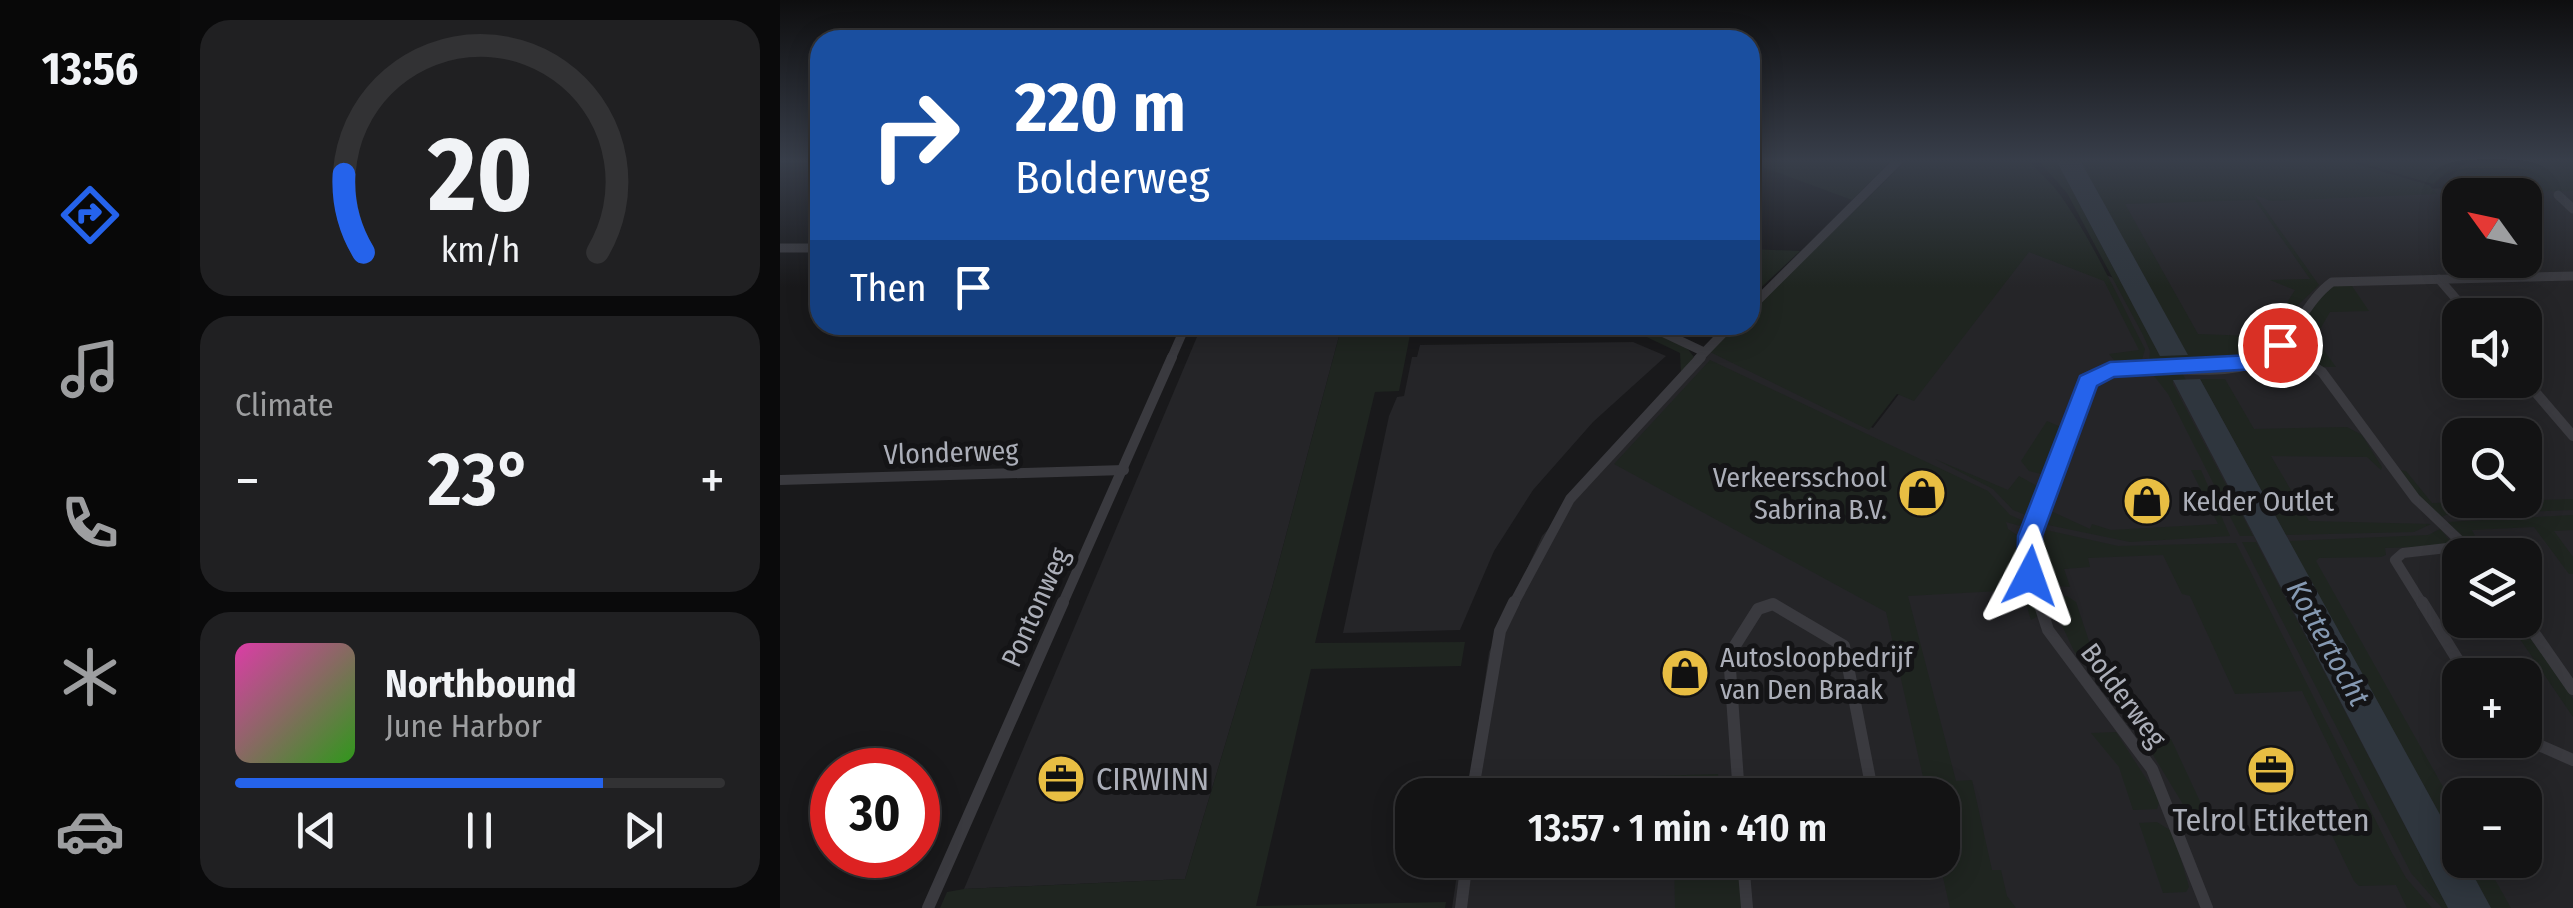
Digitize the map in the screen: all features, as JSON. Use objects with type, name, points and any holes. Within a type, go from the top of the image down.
[{"type":"street","points":[[1760,298],[1856,202]]},
{"type":"street","points":[[780,248],[810,248]]},
{"type":"street","points":[[2457,538],[2415,498],[2322,372],[2280,345],[2317,292],[2332,282],[2573,276]]},
{"type":"street","points":[[2440,280],[2455,298]]},
{"type":"street","name":"Pontonweg","points":[[928,908],[1182,335]]},
{"type":"street","points":[[1667,335],[1702,352]]},
{"type":"street","points":[[1473,778],[1500,631],[1545,541],[1570,499],[1601,460],[1720,335]]},
{"type":"street","name":"Bolderweg","points":[[2206,908],[2152,769],[2048,630],[2030,576],[2028,550],[2034,522],[2088,381],[2110,370],[2257,362],[2280,345]]},
{"type":"street","points":[[2540,398],[2573,436]]},
{"type":"street","name":"Vlonderweg","points":[[780,480],[1124,470]]},
{"type":"street","points":[[2442,549],[2403,553],[2395,560],[2442,635]]},
{"type":"street","points":[[1737,778],[1729,655],[1758,609],[1772,604],[1844,646],[1869,778]]},
{"type":"street","points":[[2538,638],[2573,689]]},
{"type":"street","points":[[2542,746],[2573,760]]},
{"type":"street","points":[[1461,908],[1465,878]]},
{"type":"street","points":[[1744,878],[1747,908]]},
{"type":"shaded area","points":[[1863,202],[2065,202],[2145,349],[2141,363],[2118,365],[2109,354],[2139,350],[2104,281],[2029,252],[1914,401],[1897,394],[1869,430],[1708,351],[1726,335],[1760,335],[1760,302]]},
{"type":"shaded area","points":[[2072,202],[2078,202],[2160,356],[2187,354],[2103,202],[2178,202],[2125,204],[2198,334],[2253,336],[2272,343],[2242,361],[2149,363],[2150,351]]},
{"type":"shaded area","points":[[2090,202],[2442,202],[2442,278],[2542,278],[2542,202],[2573,202],[2573,908],[1452,908],[1456,878],[1960,878],[1960,778],[1470,778],[1489,652],[1542,536],[1712,349],[1873,428],[2014,244],[2135,285]]},
{"type":"shaded area","points":[[2257,202],[2319,285],[2299,304],[2277,337],[2260,318],[2262,313],[2276,320],[2295,290],[2270,280],[2310,279]]},
{"type":"shaded area","points":[[1760,249],[1800,251],[1760,289]]},
{"type":"shaded area","points":[[2332,286],[2352,286],[2369,311],[2330,312],[2315,338],[2336,367],[2323,367],[2288,344],[2319,294]]},
{"type":"shaded area","points":[[1198,335],[1339,335],[1272,588],[1185,879],[964,889]]},
{"type":"shaded area","points":[[1339,335],[1410,335],[1399,391],[1375,392],[1315,643],[1465,642],[1461,666],[1311,669],[1256,906],[1446,902],[1445,908],[940,908],[947,892],[964,889],[1185,879],[1272,588]]},
{"type":"shaded area","points":[[1642,335],[1660,335],[1687,348],[1694,357],[1681,374],[1680,353]]},
{"type":"shaded area","points":[[1633,342],[1666,356],[1593,422],[1533,490],[1494,551],[1460,630],[1343,633],[1389,416],[1397,397],[1404,396],[1412,357],[1417,357],[1420,345]]},
{"type":"shaded area","points":[[1710,360],[1988,491],[2010,515],[2028,523],[2024,527],[2006,522],[2008,529],[2023,539],[2026,583],[2038,616],[2031,620],[2013,559],[2017,590],[1908,596],[1955,778],[1923,778],[1886,612],[1614,464]]},
{"type":"shaded area","points":[[2181,371],[2186,380],[2173,380],[2173,384],[2253,536],[2240,536],[2168,394],[2151,372]]},
{"type":"shaded area","points":[[2200,379],[2225,379],[2254,429],[2347,427],[2362,435],[2381,470],[2367,457],[2271,456],[2309,521],[2431,524],[2414,532],[2286,535]]},
{"type":"shaded area","points":[[2047,421],[2063,428],[2045,475],[2029,471],[2021,461]]},
{"type":"shaded area","points":[[1935,459],[2008,490],[2019,476],[2037,486],[2040,493],[2031,517],[2013,510],[1993,489]]},
{"type":"shaded area","points":[[2191,470],[2201,470],[2230,536],[2130,542],[2048,525],[2053,512],[2090,529],[2092,524],[2111,530],[2218,524]]},
{"type":"shaded area","points":[[2399,470],[2406,471],[2432,503],[2442,503],[2442,517],[2417,498]]},
{"type":"shaded area","points":[[2573,499],[2573,510],[2542,511],[2542,500]]},
{"type":"shaded area","points":[[2573,515],[2573,530],[2554,531],[2573,557],[2573,574],[2569,574],[2534,527],[2472,530],[2476,538],[2462,536],[2447,522],[2542,518]]},
{"type":"shaded area","points":[[2440,529],[2448,538],[2442,538],[2442,546],[2385,548],[2386,555],[2381,557],[2316,561],[2442,785],[2442,818],[2289,541],[2428,535]]},
{"type":"shaded area","points":[[2046,530],[2118,546],[2236,543],[2393,855],[2406,878],[2432,908],[2407,908],[2396,885],[2359,886],[2354,881],[2328,827],[2366,823],[2302,691],[2235,694],[2190,596],[2182,594],[2163,555],[2088,558],[2090,567],[2064,569],[2070,587],[2045,585],[2042,551]]},
{"type":"shaded area","points":[[2242,542],[2256,542],[2448,908],[2442,908],[2411,873]]},
{"type":"shaded area","points":[[2067,596],[2076,602],[2104,686],[2074,651],[2050,600]]},
{"type":"shaded area","points":[[2519,638],[2531,638],[2573,699],[2573,717],[2542,671],[2542,658],[2533,658]]},
{"type":"shaded area","points":[[2116,732],[2160,800],[2157,809],[2133,810],[2119,767],[2091,733]]},
{"type":"shaded area","points":[[2171,739],[2204,810],[2187,811],[2144,740]]},
{"type":"shaded area","points":[[1718,774],[1718,778],[1586,778]]},
{"type":"shaded area","points":[[1972,780],[1992,870],[2001,870],[2007,896],[2016,908],[1950,908],[1943,878],[1960,878],[1960,781]]},
{"type":"shaded area","points":[[2157,822],[2173,832],[2189,887],[2186,892],[2163,893],[2139,823]]},
{"type":"shaded area","points":[[1674,878],[1740,878],[1742,908],[1675,908]]},
{"type":"shaded area","points":[[2475,878],[2494,878],[2511,908],[2491,908]]},
{"type":"water","points":[[2078,202],[2103,202],[2188,355],[2160,356]]},
{"type":"water","name":"Kottertocht","points":[[2200,379],[2442,818],[2442,878],[2475,878],[2491,908],[2448,908],[2173,380]]},
{"type":"place","name":"Verkeersschool Sabrina B.V.","points":[[1922,493]]},
{"type":"place","name":"Kelder Outlet","points":[[2147,501]]},
{"type":"place","name":"Autosloopbedrijf van Den Braak","points":[[1685,673]]},
{"type":"place","name":"Telrol Etiketten","points":[[2271,770]]},
{"type":"place","name":"CIRWINN","points":[[1061,779]]},
{"type":"route","points":[[2030,576],[2030,536],[2088,381],[2110,370],[2257,362],[2280,345]]}]
